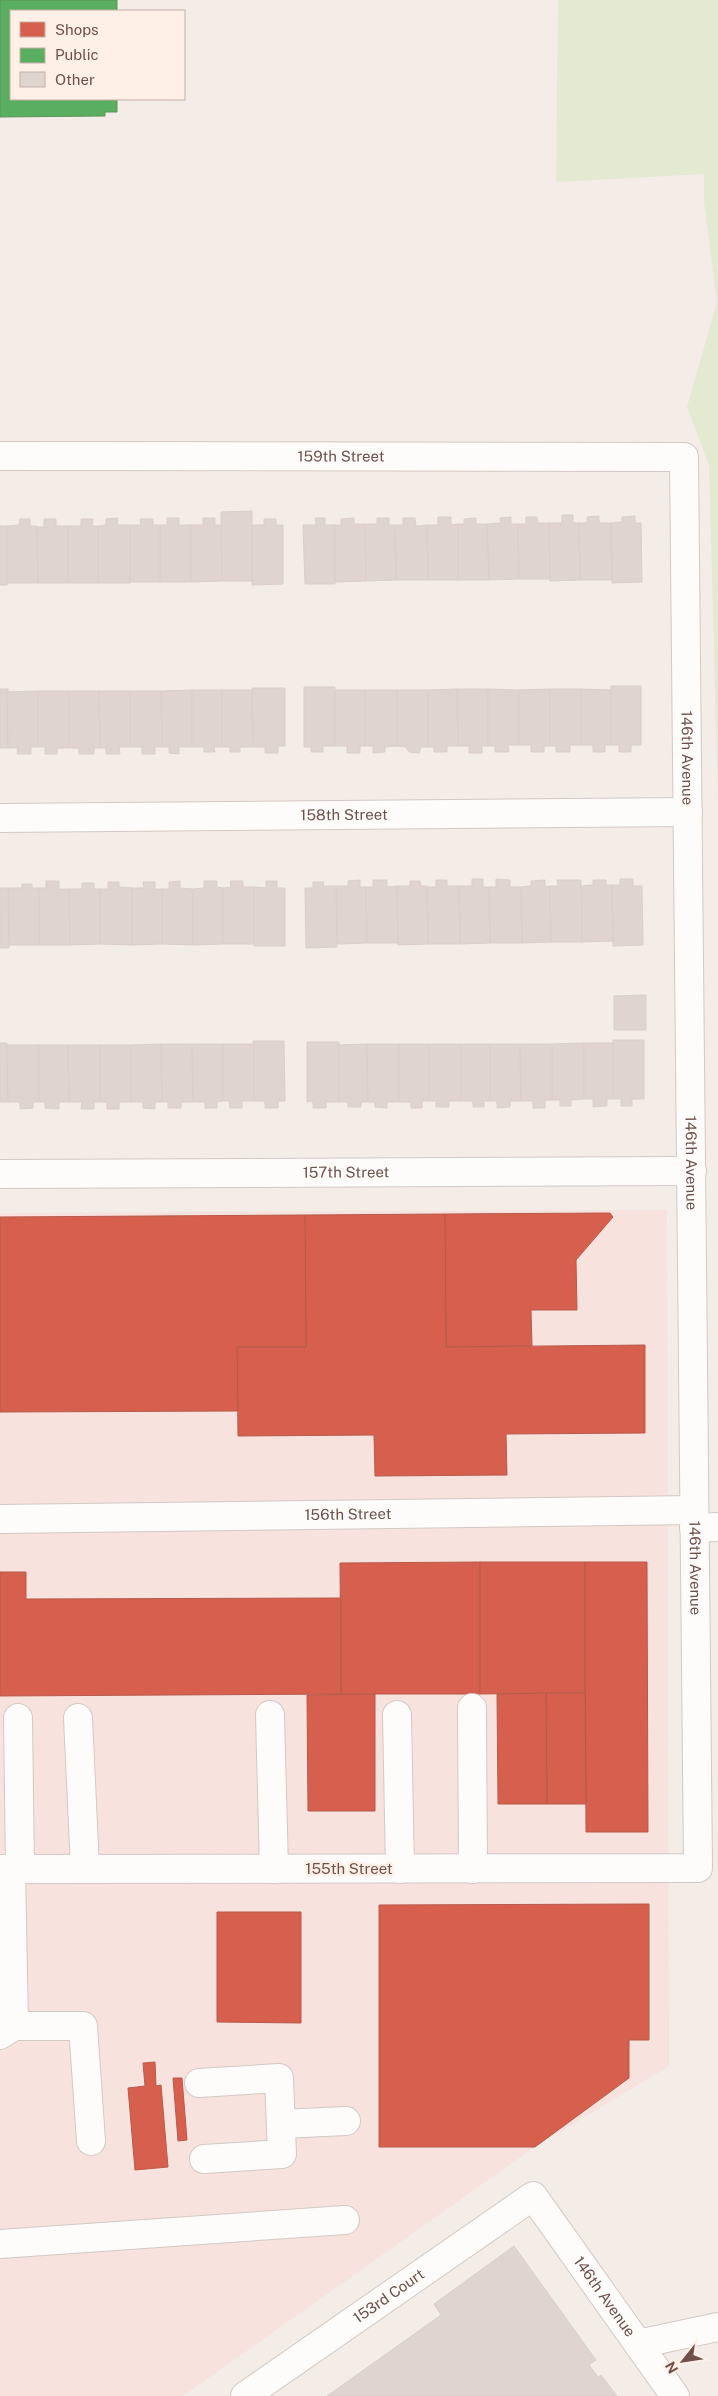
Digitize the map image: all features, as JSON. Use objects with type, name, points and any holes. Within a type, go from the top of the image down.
[{"type":"street","name":"159th Street","points":[[0,456],[684,458]]},
{"type":"street","name":"146th Avenue","points":[[684,458],[692,1171],[702,1521],[698,1868]]},
{"type":"street","name":"158th Street","points":[[0,818],[688,812]]},
{"type":"street","name":"157th Street","points":[[0,1174],[692,1171]]},
{"type":"street","name":"156th Street","points":[[0,1519],[702,1521]]},
{"type":"street","points":[[472,1708],[473,1869]]},
{"type":"street","points":[[270,1715],[274,1869]]},
{"type":"street","points":[[397,1716],[400,1869]]},
{"type":"street","points":[[18,1718],[10,1869],[7,2031],[83,2026],[91,2141]]},
{"type":"street","points":[[78,1718],[85,1868]]},
{"type":"street","name":"155th Street","points":[[10,1869],[698,1868]]},
{"type":"street","points":[[199,2083],[279,2078],[282,2154],[204,2159]]},
{"type":"street","points":[[281,2124],[346,2121]]},
{"type":"street","name":"146th Avenue","points":[[533,2196],[675,2396]]},
{"type":"street","name":"153rd Court","points":[[245,2396],[533,2196]]},
{"type":"street","points":[[0,2244],[345,2220]]},
{"type":"street","points":[[638,2344],[718,2327]]},
{"type":"shaded area","points":[[667,1210],[669,2066],[539,2144],[183,2396],[0,2396],[0,1213]]},
{"type":"green space","points":[[558,0],[718,0],[718,801],[709,465],[687,407],[717,302],[704,202],[704,174],[556,182]]},
{"type":"building: Shops","points":[[610,1213],[613,1217],[576,1260],[577,1310],[531,1310],[532,1346],[446,1347],[445,1214]]},
{"type":"building: Shops","points":[[445,1214],[446,1347],[645,1345],[645,1433],[506,1434],[507,1475],[375,1476],[374,1435],[238,1436],[237,1347],[306,1347],[305,1215]]},
{"type":"building: Shops","points":[[305,1215],[306,1347],[237,1347],[238,1411],[0,1412],[0,1217]]},
{"type":"building: Shops","points":[[480,1562],[480,1694],[341,1694],[340,1563]]},
{"type":"building: Shops","points":[[480,1562],[585,1562],[585,1693],[480,1694]]},
{"type":"building: Shops","points":[[585,1562],[647,1562],[648,1832],[586,1832]]},
{"type":"building: Shops","points":[[0,1572],[26,1572],[26,1599],[341,1598],[341,1694],[0,1696]]},
{"type":"building: Shops","points":[[546,1693],[585,1693],[586,1804],[547,1804]]},
{"type":"building: Shops","points":[[546,1693],[547,1804],[498,1804],[497,1694]]},
{"type":"building: Shops","points":[[375,1694],[375,1811],[308,1811],[307,1695]]},
{"type":"building: Shops","points":[[649,1904],[649,2040],[629,2040],[629,2078],[535,2147],[379,2147],[379,1905]]},
{"type":"building: Shops","points":[[217,1912],[301,1912],[301,2023],[217,2022]]},
{"type":"building: Shops","points":[[155,2062],[156,2086],[161,2085],[168,2167],[135,2170],[128,2088],[145,2086],[143,2063]]},
{"type":"building: Shops","points":[[173,2078],[182,2078],[187,2140],[178,2141]]},
{"type":"building: Public","points":[[0,0],[117,0],[117,10],[10,10],[10,100],[117,100],[117,112],[105,112],[105,116],[0,117]]},
{"type":"building: Other","points":[[252,511],[252,581],[222,581],[221,512]]},
{"type":"building: Other","points":[[562,515],[573,515],[573,523],[579,523],[580,580],[550,581],[549,523],[562,523]]},
{"type":"building: Other","points":[[599,516],[599,523],[611,523],[612,580],[580,580],[579,523],[587,523],[587,517]]},
{"type":"building: Other","points":[[635,516],[635,523],[641,523],[642,582],[612,583],[611,523],[622,522],[622,517]]},
{"type":"building: Other","points":[[438,517],[451,517],[451,525],[458,524],[459,580],[428,580],[427,525],[438,525]]},
{"type":"building: Other","points":[[511,517],[511,524],[518,524],[519,579],[489,580],[487,524],[501,523],[500,518]]},
{"type":"building: Other","points":[[526,517],[537,517],[538,523],[549,523],[550,579],[519,579],[518,524],[526,524]]},
{"type":"building: Other","points":[[118,518],[117,525],[130,525],[130,583],[98,583],[98,526],[106,525],[106,519]]},
{"type":"building: Other","points":[[167,518],[179,518],[179,525],[191,525],[191,582],[160,582],[160,525],[167,525]]},
{"type":"building: Other","points":[[203,518],[215,518],[215,525],[221,525],[222,581],[191,582],[191,525],[203,525]]},
{"type":"building: Other","points":[[315,518],[325,518],[325,525],[335,525],[335,584],[305,584],[303,525],[316,525]]},
{"type":"building: Other","points":[[354,518],[354,524],[365,524],[366,581],[335,582],[335,525],[341,525],[341,519]]},
{"type":"building: Other","points":[[377,518],[389,518],[389,525],[395,525],[396,580],[366,581],[365,524],[377,524]]},
{"type":"building: Other","points":[[403,518],[415,518],[416,526],[427,525],[428,580],[396,580],[395,525],[403,525]]},
{"type":"building: Other","points":[[476,518],[476,524],[487,524],[489,580],[458,580],[458,524],[464,524],[464,519]]},
{"type":"building: Other","points":[[20,519],[30,519],[30,526],[37,526],[38,583],[7,583],[7,526],[19,525]]},
{"type":"building: Other","points":[[44,519],[56,519],[56,526],[68,526],[68,583],[38,583],[37,527],[44,527]]},
{"type":"building: Other","points":[[81,519],[93,519],[92,526],[98,526],[98,583],[68,583],[68,526],[81,526]]},
{"type":"building: Other","points":[[140,519],[153,519],[153,525],[160,525],[160,582],[130,582],[130,525],[141,525]]},
{"type":"building: Other","points":[[264,519],[276,519],[276,525],[283,525],[283,584],[252,585],[252,525],[264,525]]},
{"type":"building: Other","points":[[0,526],[7,526],[7,585],[0,585]]},
{"type":"building: Other","points":[[611,686],[641,686],[641,745],[631,745],[631,752],[619,752],[619,745],[611,745]]},
{"type":"building: Other","points":[[304,687],[335,687],[335,746],[323,746],[323,752],[311,752],[311,747],[304,747]]},
{"type":"building: Other","points":[[252,688],[285,688],[285,746],[278,746],[278,753],[265,753],[265,747],[253,747]]},
{"type":"building: Other","points":[[0,689],[8,689],[8,748],[0,748]]},
{"type":"building: Other","points":[[457,689],[458,746],[447,746],[447,752],[434,752],[434,747],[428,747],[428,690]]},
{"type":"building: Other","points":[[457,689],[488,689],[488,746],[482,746],[482,753],[469,753],[469,746],[458,746]]},
{"type":"building: Other","points":[[488,689],[519,690],[519,745],[508,745],[509,752],[495,752],[495,746],[488,746]]},
{"type":"building: Other","points":[[550,689],[550,746],[544,746],[544,752],[531,752],[531,745],[519,745],[519,690]]},
{"type":"building: Other","points":[[550,689],[581,689],[581,745],[570,745],[570,752],[556,752],[556,746],[550,746]]},
{"type":"building: Other","points":[[581,689],[611,690],[611,745],[605,745],[605,752],[593,752],[593,745],[581,745]]},
{"type":"building: Other","points":[[192,690],[192,747],[179,747],[179,754],[169,753],[169,747],[162,747],[161,691]]},
{"type":"building: Other","points":[[192,690],[222,690],[222,747],[214,747],[215,752],[204,752],[204,747],[192,747]]},
{"type":"building: Other","points":[[222,690],[252,690],[253,747],[240,747],[240,752],[230,752],[230,747],[222,747]]},
{"type":"building: Other","points":[[335,690],[365,690],[365,746],[360,746],[360,753],[347,753],[347,746],[335,746]]},
{"type":"building: Other","points":[[365,690],[397,690],[397,746],[385,747],[385,752],[373,753],[373,746],[365,746]]},
{"type":"building: Other","points":[[397,690],[428,690],[428,747],[421,747],[419,753],[409,752],[406,747],[397,746]]},
{"type":"building: Other","points":[[38,691],[38,747],[31,747],[31,754],[17,754],[18,748],[8,748],[7,692]]},
{"type":"building: Other","points":[[38,691],[69,691],[69,748],[57,748],[57,754],[45,754],[45,747],[38,747]]},
{"type":"building: Other","points":[[69,691],[99,691],[100,748],[94,748],[94,754],[79,754],[79,748],[69,748]]},
{"type":"building: Other","points":[[99,691],[130,691],[130,747],[119,747],[120,754],[106,754],[106,748],[100,748]]},
{"type":"building: Other","points":[[130,691],[161,691],[162,747],[155,747],[155,754],[142,754],[142,747],[130,747]]},
{"type":"building: Other","points":[[472,879],[483,879],[483,887],[489,887],[490,943],[460,944],[459,886],[472,886]]},
{"type":"building: Other","points":[[496,879],[510,880],[510,887],[521,887],[522,943],[490,943],[489,887],[496,887]]},
{"type":"building: Other","points":[[620,879],[633,879],[633,886],[642,886],[643,945],[613,946],[612,885],[620,885]]},
{"type":"building: Other","points":[[360,880],[360,887],[366,887],[367,943],[337,944],[336,886],[348,886],[348,881]]},
{"type":"building: Other","points":[[373,880],[387,880],[387,887],[397,886],[398,943],[367,943],[366,887],[373,887]]},
{"type":"building: Other","points":[[436,880],[447,880],[447,886],[459,886],[460,944],[428,944],[427,887],[436,887]]},
{"type":"building: Other","points":[[545,880],[545,887],[550,886],[551,942],[522,943],[521,887],[531,886],[531,881]]},
{"type":"building: Other","points":[[557,880],[581,880],[582,942],[551,942],[550,886],[558,886]]},
{"type":"building: Other","points":[[593,880],[606,880],[606,885],[612,885],[613,941],[582,942],[582,886],[593,885]]},
{"type":"building: Other","points":[[46,881],[59,881],[59,889],[69,889],[70,945],[39,945],[39,888],[46,888]]},
{"type":"building: Other","points":[[180,881],[180,888],[193,889],[193,945],[162,944],[162,889],[169,889],[169,882]]},
{"type":"building: Other","points":[[204,881],[217,881],[217,887],[223,888],[223,944],[193,945],[193,889],[204,888]]},
{"type":"building: Other","points":[[230,881],[243,881],[243,887],[254,887],[254,944],[223,944],[223,888],[231,887]]},
{"type":"building: Other","points":[[266,881],[277,881],[277,888],[285,888],[285,946],[254,946],[254,887],[266,888]]},
{"type":"building: Other","points":[[410,881],[420,881],[421,886],[427,886],[428,944],[398,945],[397,886],[410,886]]},
{"type":"building: Other","points":[[108,882],[119,882],[119,887],[132,888],[132,945],[100,944],[100,889],[108,889]]},
{"type":"building: Other","points":[[143,882],[155,882],[155,889],[162,889],[162,944],[132,945],[132,888],[144,888]]},
{"type":"building: Other","points":[[313,882],[324,882],[323,886],[336,886],[337,947],[306,948],[305,888],[313,888]]},
{"type":"building: Other","points":[[82,883],[94,883],[94,889],[100,889],[100,944],[70,945],[69,889],[82,889]]},
{"type":"building: Other","points":[[22,884],[32,884],[32,888],[39,888],[39,945],[9,945],[8,888],[22,888]]},
{"type":"building: Other","points":[[0,888],[8,888],[9,948],[0,948]]},
{"type":"building: Other","points":[[646,995],[646,1030],[614,1030],[614,996]]},
{"type":"building: Other","points":[[613,1040],[644,1040],[644,1099],[632,1099],[632,1106],[621,1106],[621,1099],[613,1099]]},
{"type":"building: Other","points":[[253,1041],[284,1041],[285,1101],[278,1101],[278,1108],[265,1108],[265,1101],[254,1101]]},
{"type":"building: Other","points":[[307,1042],[339,1042],[339,1102],[326,1102],[326,1108],[313,1108],[313,1101],[307,1102]]},
{"type":"building: Other","points":[[0,1043],[7,1043],[8,1102],[0,1102]]},
{"type":"building: Other","points":[[584,1043],[584,1099],[571,1100],[571,1106],[560,1106],[560,1100],[552,1100],[552,1044]]},
{"type":"building: Other","points":[[584,1043],[613,1043],[613,1099],[607,1099],[607,1106],[593,1107],[593,1099],[584,1099]]},
{"type":"building: Other","points":[[161,1044],[162,1102],[155,1102],[155,1109],[143,1108],[143,1102],[131,1102],[131,1045]]},
{"type":"building: Other","points":[[161,1044],[192,1044],[193,1102],[181,1102],[181,1108],[168,1108],[168,1102],[162,1102]]},
{"type":"building: Other","points":[[192,1044],[223,1044],[223,1101],[217,1102],[217,1108],[205,1108],[205,1102],[193,1102]]},
{"type":"building: Other","points":[[223,1044],[254,1044],[254,1101],[242,1101],[242,1108],[230,1108],[229,1101],[223,1101]]},
{"type":"building: Other","points":[[367,1044],[368,1102],[361,1102],[361,1107],[348,1107],[348,1102],[339,1102],[339,1045]]},
{"type":"building: Other","points":[[367,1044],[399,1044],[399,1102],[387,1102],[387,1108],[375,1107],[375,1102],[368,1102]]},
{"type":"building: Other","points":[[399,1044],[429,1044],[429,1101],[422,1101],[422,1108],[411,1108],[411,1102],[399,1102]]},
{"type":"building: Other","points":[[429,1044],[461,1044],[461,1101],[449,1101],[449,1107],[436,1107],[436,1101],[429,1101]]},
{"type":"building: Other","points":[[461,1044],[490,1044],[490,1101],[484,1101],[484,1107],[473,1107],[473,1101],[461,1101]]},
{"type":"building: Other","points":[[490,1044],[520,1044],[521,1101],[510,1101],[510,1107],[497,1108],[497,1101],[490,1101]]},
{"type":"building: Other","points":[[520,1044],[552,1044],[552,1100],[545,1100],[545,1108],[533,1108],[533,1101],[521,1101]]},
{"type":"building: Other","points":[[7,1045],[39,1045],[39,1102],[33,1102],[33,1108],[20,1109],[20,1102],[8,1102]]},
{"type":"building: Other","points":[[39,1045],[68,1045],[69,1102],[59,1102],[59,1109],[45,1108],[45,1102],[39,1102]]},
{"type":"building: Other","points":[[68,1045],[100,1045],[100,1102],[94,1102],[94,1109],[81,1109],[82,1102],[69,1102]]},
{"type":"building: Other","points":[[100,1045],[131,1045],[131,1102],[119,1102],[119,1109],[107,1109],[107,1102],[100,1102]]},
{"type":"building: Other","points":[[514,2246],[596,2360],[589,2365],[598,2377],[601,2375],[617,2396],[327,2396],[441,2315],[434,2304]]}]
